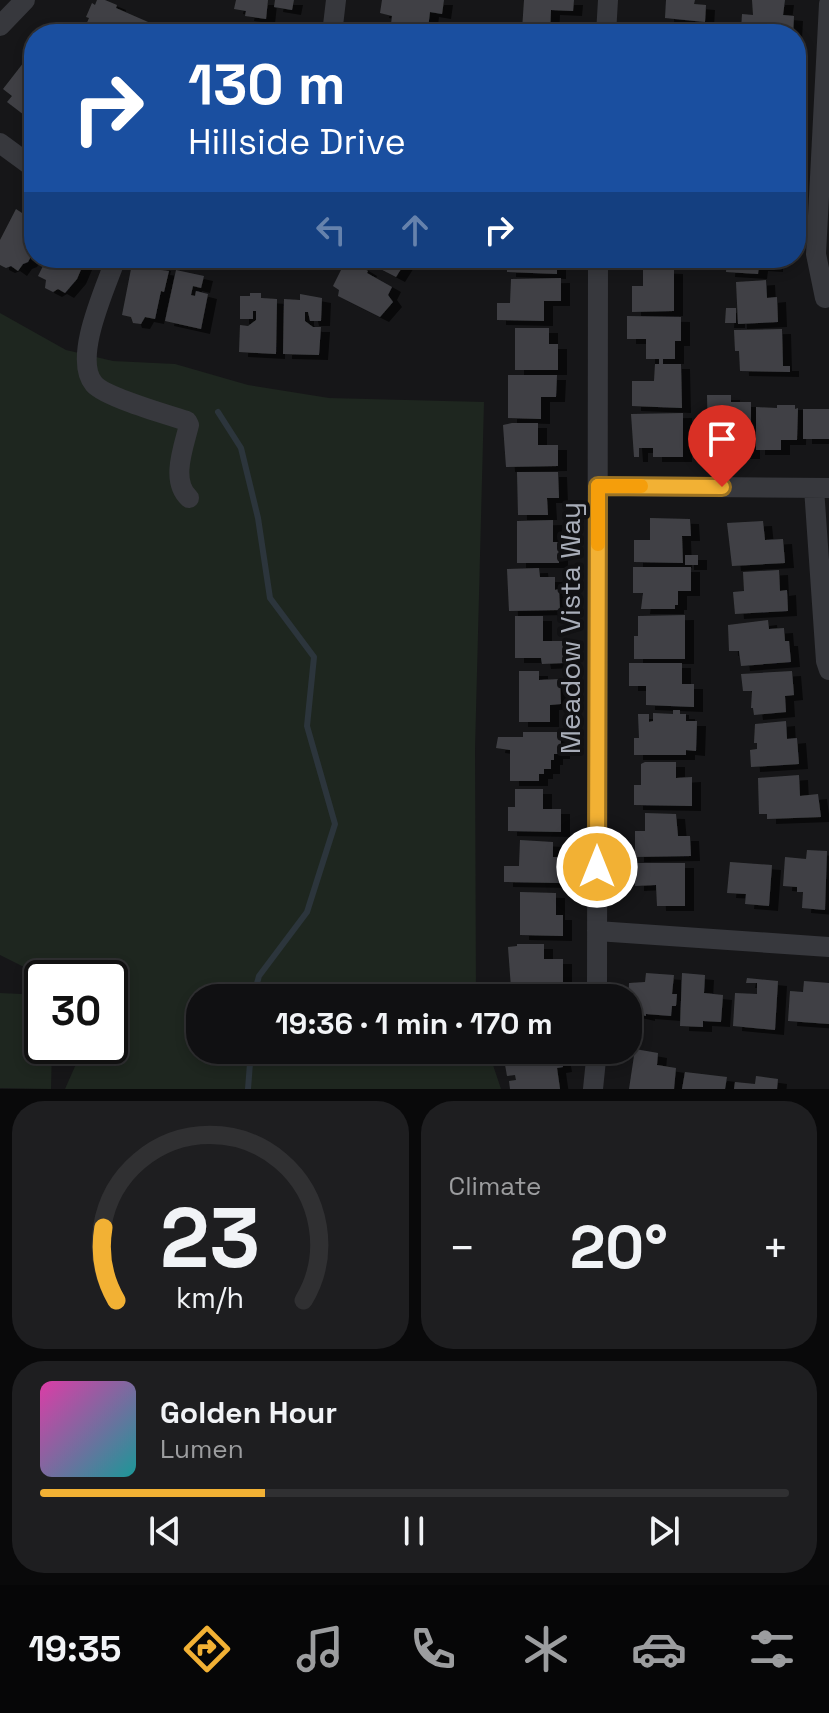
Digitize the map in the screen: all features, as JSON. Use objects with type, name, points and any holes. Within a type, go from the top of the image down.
[{"type":"street","points":[[0,26],[25,0]]},
{"type":"street","points":[[333,24],[336,0]]},
{"type":"street","points":[[607,24],[608,0]]},
{"type":"street","points":[[825,298],[816,254],[829,4]]},
{"type":"street","points":[[0,143],[24,161]]},
{"type":"street","points":[[113,268],[90,337],[86,354],[88,370],[93,384],[106,393],[187,421],[189,425],[179,469],[180,483],[189,498]]},
{"type":"street","name":"Meadow Vista Way","points":[[597,984],[598,268]]},
{"type":"street","points":[[598,486],[822,488],[826,661],[829,670]]},
{"type":"street","points":[[597,931],[829,947]]},
{"type":"street","points":[[593,1089],[596,1064]]},
{"type":"shaded area","points":[[0,313],[66,350],[113,361],[175,364],[248,385],[329,398],[484,402],[475,749],[476,984],[186,984],[186,1064],[493,1064],[501,1089],[65,1089],[76,1064],[128,1064],[128,960],[24,960],[24,967],[0,955]]},
{"type":"shaded area","points":[[0,993],[24,994],[24,1064],[52,1064],[51,1089],[0,1088]]},
{"type":"building","points":[[97,0],[105,0],[153,24],[86,24],[92,3],[95,5]]},
{"type":"building","points":[[236,0],[268,0],[266,19],[245,16],[246,11],[234,9]]},
{"type":"building","points":[[275,0],[294,0],[292,10],[274,7]]},
{"type":"building","points":[[382,0],[444,0],[442,14],[430,12],[429,24],[391,24],[392,16],[380,13]]},
{"type":"building","points":[[524,0],[574,0],[573,11],[551,10],[550,24],[522,24]]},
{"type":"building","points":[[666,0],[695,0],[694,4],[706,5],[705,22],[665,18]]},
{"type":"building","points":[[752,0],[785,0],[783,15],[794,16],[794,24],[741,24],[742,14],[753,15]]},
{"type":"building","points":[[24,62],[24,115],[7,102],[12,96],[3,89]]},
{"type":"building","points":[[16,209],[22,213],[24,210],[24,264],[18,271],[11,266],[6,268],[0,265],[0,240]]},
{"type":"building","points":[[42,268],[82,268],[65,293],[45,288],[46,280],[38,276]]},
{"type":"building","points":[[140,268],[169,271],[155,319],[145,317],[141,324],[133,323],[131,317],[122,315],[131,269],[144,270]]},
{"type":"building","points":[[342,268],[363,268],[392,287],[388,295],[393,302],[380,317],[338,296],[339,290],[333,286]]},
{"type":"building","points":[[378,268],[402,268],[396,277]]},
{"type":"building","points":[[507,268],[557,268],[557,274],[507,272]]},
{"type":"building","points":[[643,268],[674,269],[674,311],[632,312],[632,286],[643,286]]},
{"type":"building","points":[[726,268],[759,268],[758,274],[726,272]]},
{"type":"building","points":[[176,270],[204,276],[201,288],[193,286],[191,295],[195,296],[196,291],[208,294],[201,329],[165,321]]},
{"type":"building","points":[[561,278],[561,301],[544,301],[544,321],[497,320],[497,303],[510,303],[511,279]]},
{"type":"building","points":[[766,280],[767,298],[777,297],[778,322],[738,324],[736,282]]},
{"type":"building","points":[[250,293],[261,293],[261,298],[277,299],[276,354],[239,352],[240,325],[248,326],[256,320],[256,311],[253,311],[253,319],[240,319],[240,296],[250,296]]},
{"type":"building","points":[[300,294],[322,298],[321,321],[310,321],[308,312],[305,312],[305,321],[313,327],[321,327],[319,355],[283,354],[284,299],[300,300]]},
{"type":"building","points":[[726,308],[736,308],[736,323],[725,323]]},
{"type":"building","points":[[627,316],[681,317],[681,341],[675,341],[675,359],[663,359],[663,364],[681,364],[682,408],[632,406],[632,381],[654,381],[655,364],[659,364],[659,359],[646,359],[646,339],[627,339]]},
{"type":"building","points":[[515,328],[549,328],[549,344],[558,344],[558,370],[515,370]]},
{"type":"building","points":[[782,329],[783,366],[790,366],[790,372],[740,371],[734,330]]},
{"type":"building","points":[[508,375],[557,375],[556,397],[541,397],[541,419],[508,418]]},
{"type":"building","points":[[707,395],[731,395],[731,402],[751,402],[751,454],[727,454],[727,439],[708,439]]},
{"type":"building","points":[[777,405],[795,405],[795,409],[798,408],[797,440],[781,440],[781,450],[756,450],[756,407],[777,408]]},
{"type":"building","points":[[803,409],[829,409],[829,439],[803,439]]},
{"type":"building","points":[[683,413],[683,457],[653,457],[653,448],[639,448],[639,457],[634,457],[631,414]]},
{"type":"building","points":[[538,423],[538,445],[558,445],[558,466],[506,467],[503,425]]},
{"type":"building","points":[[517,472],[558,472],[559,498],[547,498],[548,515],[518,515]]},
{"type":"building","points":[[650,518],[690,519],[691,536],[682,536],[683,563],[634,562],[634,540],[650,540]]},
{"type":"building","points":[[553,520],[553,542],[559,542],[559,563],[517,563],[517,521]]},
{"type":"building","points":[[763,521],[765,540],[783,539],[785,563],[732,566],[727,523]]},
{"type":"building","points":[[685,555],[698,555],[698,565],[685,565]]},
{"type":"building","points":[[633,567],[691,567],[691,591],[678,591],[675,609],[641,609],[643,593],[633,593]]},
{"type":"building","points":[[539,568],[540,577],[555,577],[560,610],[509,611],[507,569]]},
{"type":"building","points":[[779,570],[780,591],[787,590],[788,611],[735,614],[733,592],[744,591],[743,572]]},
{"type":"building","points":[[685,615],[685,659],[634,659],[638,616]]},
{"type":"building","points":[[515,616],[543,616],[543,641],[564,641],[564,663],[542,664],[541,658],[515,658]]},
{"type":"building","points":[[768,620],[769,629],[784,628],[791,662],[741,666],[739,651],[729,651],[728,625]]},
{"type":"building","points":[[629,663],[682,663],[682,684],[694,684],[694,707],[646,705],[646,686],[629,686]]},
{"type":"building","points":[[519,671],[539,671],[539,680],[560,679],[561,704],[550,705],[550,722],[519,722]]},
{"type":"building","points":[[792,671],[794,695],[785,696],[786,712],[754,715],[751,708],[752,691],[743,691],[741,674]]},
{"type":"building","points":[[673,710],[686,714],[686,721],[697,721],[696,751],[686,750],[686,755],[634,755],[634,738],[639,738],[638,714],[649,714],[649,722],[653,721],[653,713],[673,714]]},
{"type":"building","points":[[786,721],[787,739],[797,738],[799,764],[751,767],[750,750],[757,749],[757,743],[754,743],[755,724]]},
{"type":"building","points":[[523,732],[561,732],[561,754],[554,754],[551,769],[544,769],[544,774],[539,774],[539,781],[510,781],[510,750],[496,748],[498,737],[523,737]]},
{"type":"building","points":[[676,762],[676,778],[692,777],[692,806],[634,805],[634,785],[641,785],[641,764]]},
{"type":"building","points":[[799,775],[800,796],[818,794],[821,817],[767,819],[767,814],[759,814],[758,778]]},
{"type":"building","points":[[515,789],[543,789],[543,809],[561,809],[561,832],[508,831],[508,807],[515,807]]},
{"type":"building","points":[[645,813],[676,814],[678,836],[690,836],[691,856],[635,857],[635,831],[645,831]]},
{"type":"building","points":[[520,840],[553,842],[553,857],[562,857],[561,883],[504,882],[504,866],[519,866]]},
{"type":"building","points":[[807,850],[827,851],[825,910],[802,908],[803,892],[797,892],[797,887],[783,886],[785,857],[806,859]]},
{"type":"building","points":[[730,862],[772,865],[769,906],[745,904],[746,894],[727,893]]},
{"type":"building","points":[[635,863],[685,863],[685,906],[657,906],[656,885],[635,886]]},
{"type":"building","points":[[520,892],[556,893],[556,915],[563,915],[563,936],[520,935]]},
{"type":"building","points":[[544,944],[544,959],[563,959],[563,984],[511,984],[508,947]]},
{"type":"building","points":[[646,973],[674,975],[672,994],[677,994],[671,1016],[642,1015],[642,984],[629,983],[645,982]]},
{"type":"building","points":[[682,973],[705,975],[704,993],[723,995],[721,1022],[703,1021],[703,1027],[680,1026]]},
{"type":"building","points":[[747,978],[778,981],[775,1030],[733,1026],[735,993],[757,994],[757,983],[746,983]]},
{"type":"building","points":[[804,981],[829,983],[829,1024],[788,1021],[790,991],[803,992]]},
{"type":"building","points":[[642,1050],[658,1053],[657,1065],[676,1068],[674,1089],[629,1089],[633,1064],[642,1064]]},
{"type":"building","points":[[505,1064],[562,1064],[563,1067],[557,1068],[560,1089],[510,1089],[509,1081],[516,1080],[515,1075],[507,1076]]},
{"type":"building","points":[[685,1072],[727,1077],[725,1089],[682,1089]]},
{"type":"building","points":[[756,1076],[778,1079],[777,1089],[734,1089],[735,1082],[755,1084]]},
{"type":"waterway","points":[[218,412],[241,448],[258,518],[270,598],[314,657],[307,726],[335,824],[307,912],[259,976],[257,984]]},
{"type":"waterway","points":[[248,1089],[250,1064]]},
{"type":"slow traffic","points":[[598,544],[598,486],[641,486]]},
{"type":"route","points":[[597,867],[598,486],[722,487]]}]
